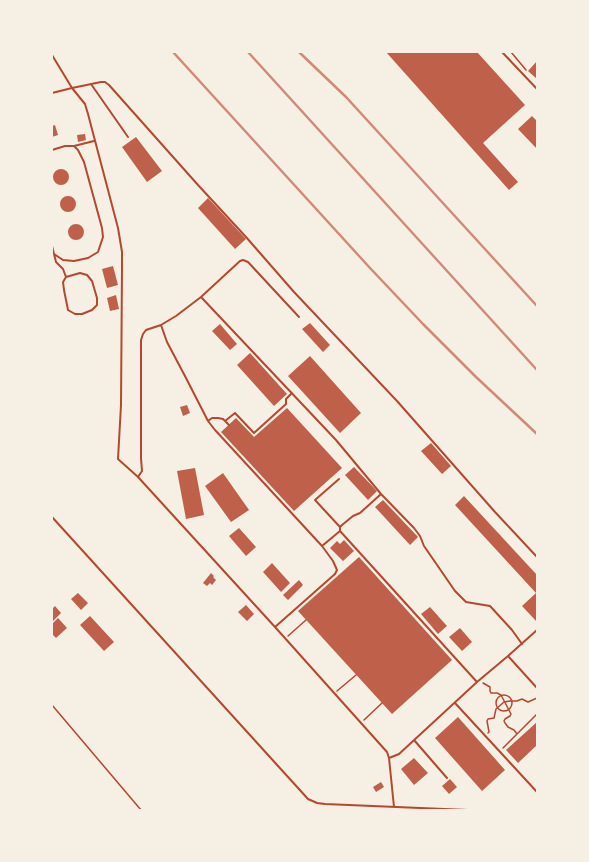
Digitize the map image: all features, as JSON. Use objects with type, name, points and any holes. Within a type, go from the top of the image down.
[{"type":"lane","points":[[502,52],[537,89]]},
{"type":"lane","points":[[52,55],[72,88],[85,104],[118,228],[122,252],[121,405],[118,459],[138,477],[387,752],[389,758],[394,807]]},
{"type":"lane","points":[[52,93],[105,82],[109,85],[294,292],[397,401],[495,512],[537,557]]},
{"type":"lane","points":[[91,84],[128,137]]},
{"type":"lane","points":[[52,150],[94,141]]},
{"type":"lane","points":[[54,254],[64,260],[74,261],[88,258],[98,252],[103,237],[102,228],[84,162],[78,150],[74,146]]},
{"type":"lane","points":[[52,246],[56,262],[63,269],[66,276],[63,282],[68,310],[75,314],[82,314],[92,310],[97,305],[97,298],[92,280],[87,275],[80,273],[66,276]]},
{"type":"lane","points":[[138,477],[142,471],[141,340],[146,330],[161,325],[176,316],[201,297],[240,261],[243,260],[248,262],[299,317]]},
{"type":"lane","points":[[201,297],[336,440],[381,494],[414,528],[420,536],[424,546],[455,591],[466,602],[490,606],[512,630],[522,644]]},
{"type":"lane","points":[[161,325],[168,342],[214,430],[322,546],[333,561],[337,570],[335,574],[275,627]]},
{"type":"lane","points":[[225,420],[235,413],[254,433],[286,404],[286,399],[292,394]]},
{"type":"lane","points":[[208,421],[212,418],[218,418],[225,420],[229,425]]},
{"type":"lane","points":[[339,480],[315,500],[340,527],[340,531],[477,682]]},
{"type":"lane","points":[[340,527],[353,516],[360,513],[381,494]]},
{"type":"lane","points":[[52,517],[308,799],[317,803],[325,804],[468,810]]},
{"type":"lane","points":[[322,546],[340,531]]},
{"type":"lane","points":[[389,758],[399,754],[477,682],[537,630]]},
{"type":"lane","points":[[508,656],[537,688]]},
{"type":"lane","points":[[455,703],[537,792]]},
{"type":"lane","points":[[414,740],[447,778]]},
{"type":"path","points":[[285,638],[306,620]]},
{"type":"path","points":[[334,694],[356,674]]},
{"type":"path","points":[[480,680],[490,687],[491,693],[497,693],[501,696],[510,709]]},
{"type":"path","points":[[510,709],[505,712],[497,708],[496,700],[498,697],[506,695],[509,696],[512,701],[512,706],[510,709],[511,715],[504,721],[506,725],[517,734]]},
{"type":"path","points":[[485,736],[489,732],[488,719],[494,718],[495,711],[504,702],[522,699],[528,702],[537,698]]},
{"type":"path","points":[[361,723],[382,703]]},
{"type":"path","points":[[52,705],[141,810]]},
{"type":"path","points":[[500,751],[537,714]]},
{"type":"building","points":[[386,52],[477,52],[525,105],[483,143],[518,182],[509,190]]},
{"type":"building","points":[[537,61],[537,79],[528,71]]},
{"type":"building","points":[[532,116],[537,121],[537,149],[518,129]]},
{"type":"building","points":[[55,125],[58,135],[52,137],[52,126]]},
{"type":"building","points":[[85,134],[86,140],[78,142],[77,135]]},
{"type":"building","points":[[136,137],[162,171],[147,182],[122,147]]},
{"type":"building","points":[[61,169],[68,174],[69,177],[64,184],[61,185],[54,180],[53,177],[58,170]]},
{"type":"building","points":[[68,196],[75,201],[76,204],[71,211],[68,212],[61,207],[60,204],[65,197]]},
{"type":"building","points":[[208,198],[246,239],[235,249],[198,208]]},
{"type":"building","points":[[76,224],[83,229],[84,232],[79,239],[76,240],[69,235],[68,232],[73,225]]},
{"type":"building","points":[[113,266],[118,285],[107,288],[102,269]]},
{"type":"building","points":[[116,295],[119,309],[110,311],[107,298]]},
{"type":"building","points":[[310,323],[330,345],[323,352],[302,329]]},
{"type":"building","points":[[220,324],[237,344],[230,350],[212,331]]},
{"type":"building","points":[[250,353],[287,394],[274,406],[237,365]]},
{"type":"building","points":[[310,356],[361,413],[340,433],[288,376]]},
{"type":"building","points":[[187,405],[190,413],[183,416],[180,407]]},
{"type":"building","points":[[287,408],[342,468],[294,511],[221,432],[236,418],[254,437]]},
{"type":"building","points":[[431,443],[451,466],[442,474],[421,451]]},
{"type":"building","points":[[354,467],[377,491],[368,500],[345,475]]},
{"type":"building","points":[[195,468],[204,515],[186,519],[177,471]]},
{"type":"building","points":[[223,473],[249,510],[231,522],[205,486]]},
{"type":"building","points":[[464,496],[537,575],[537,622],[522,606],[536,593],[455,505]]},
{"type":"building","points":[[383,500],[418,537],[410,545],[375,507]]},
{"type":"building","points":[[239,528],[256,547],[246,556],[229,536]]},
{"type":"building","points":[[344,540],[354,551],[343,561],[330,548],[337,541],[340,544]]},
{"type":"building","points":[[359,557],[452,660],[392,714],[298,611]]},
{"type":"building","points":[[272,563],[290,583],[281,592],[263,572]]},
{"type":"building","points":[[211,573],[216,580],[212,585],[210,583],[207,586],[203,583]]},
{"type":"building","points":[[299,580],[303,585],[288,600],[283,595]]},
{"type":"building","points":[[78,593],[88,603],[81,610],[71,599]]},
{"type":"building","points":[[246,605],[254,614],[247,621],[238,612]]},
{"type":"building","points":[[55,606],[61,613],[52,622],[52,609]]},
{"type":"building","points":[[430,607],[447,626],[438,634],[421,614]]},
{"type":"building","points":[[90,616],[114,642],[104,651],[80,625]]},
{"type":"building","points":[[58,618],[67,628],[56,638],[52,634],[52,624]]},
{"type":"building","points":[[460,628],[472,642],[462,651],[449,637]]},
{"type":"building","points":[[458,717],[505,770],[482,791],[435,738]]},
{"type":"building","points":[[537,722],[537,745],[518,763],[506,750]]},
{"type":"building","points":[[414,758],[428,773],[414,785],[401,769]]},
{"type":"building","points":[[450,779],[457,787],[449,794],[442,786]]},
{"type":"building","points":[[381,782],[384,787],[376,792],[373,787]]},
{"type":"railway","points":[[173,52],[423,324],[476,377],[537,434]]},
{"type":"railway","points":[[248,52],[537,370]]},
{"type":"railway","points":[[299,52],[346,97],[537,306]]}]
